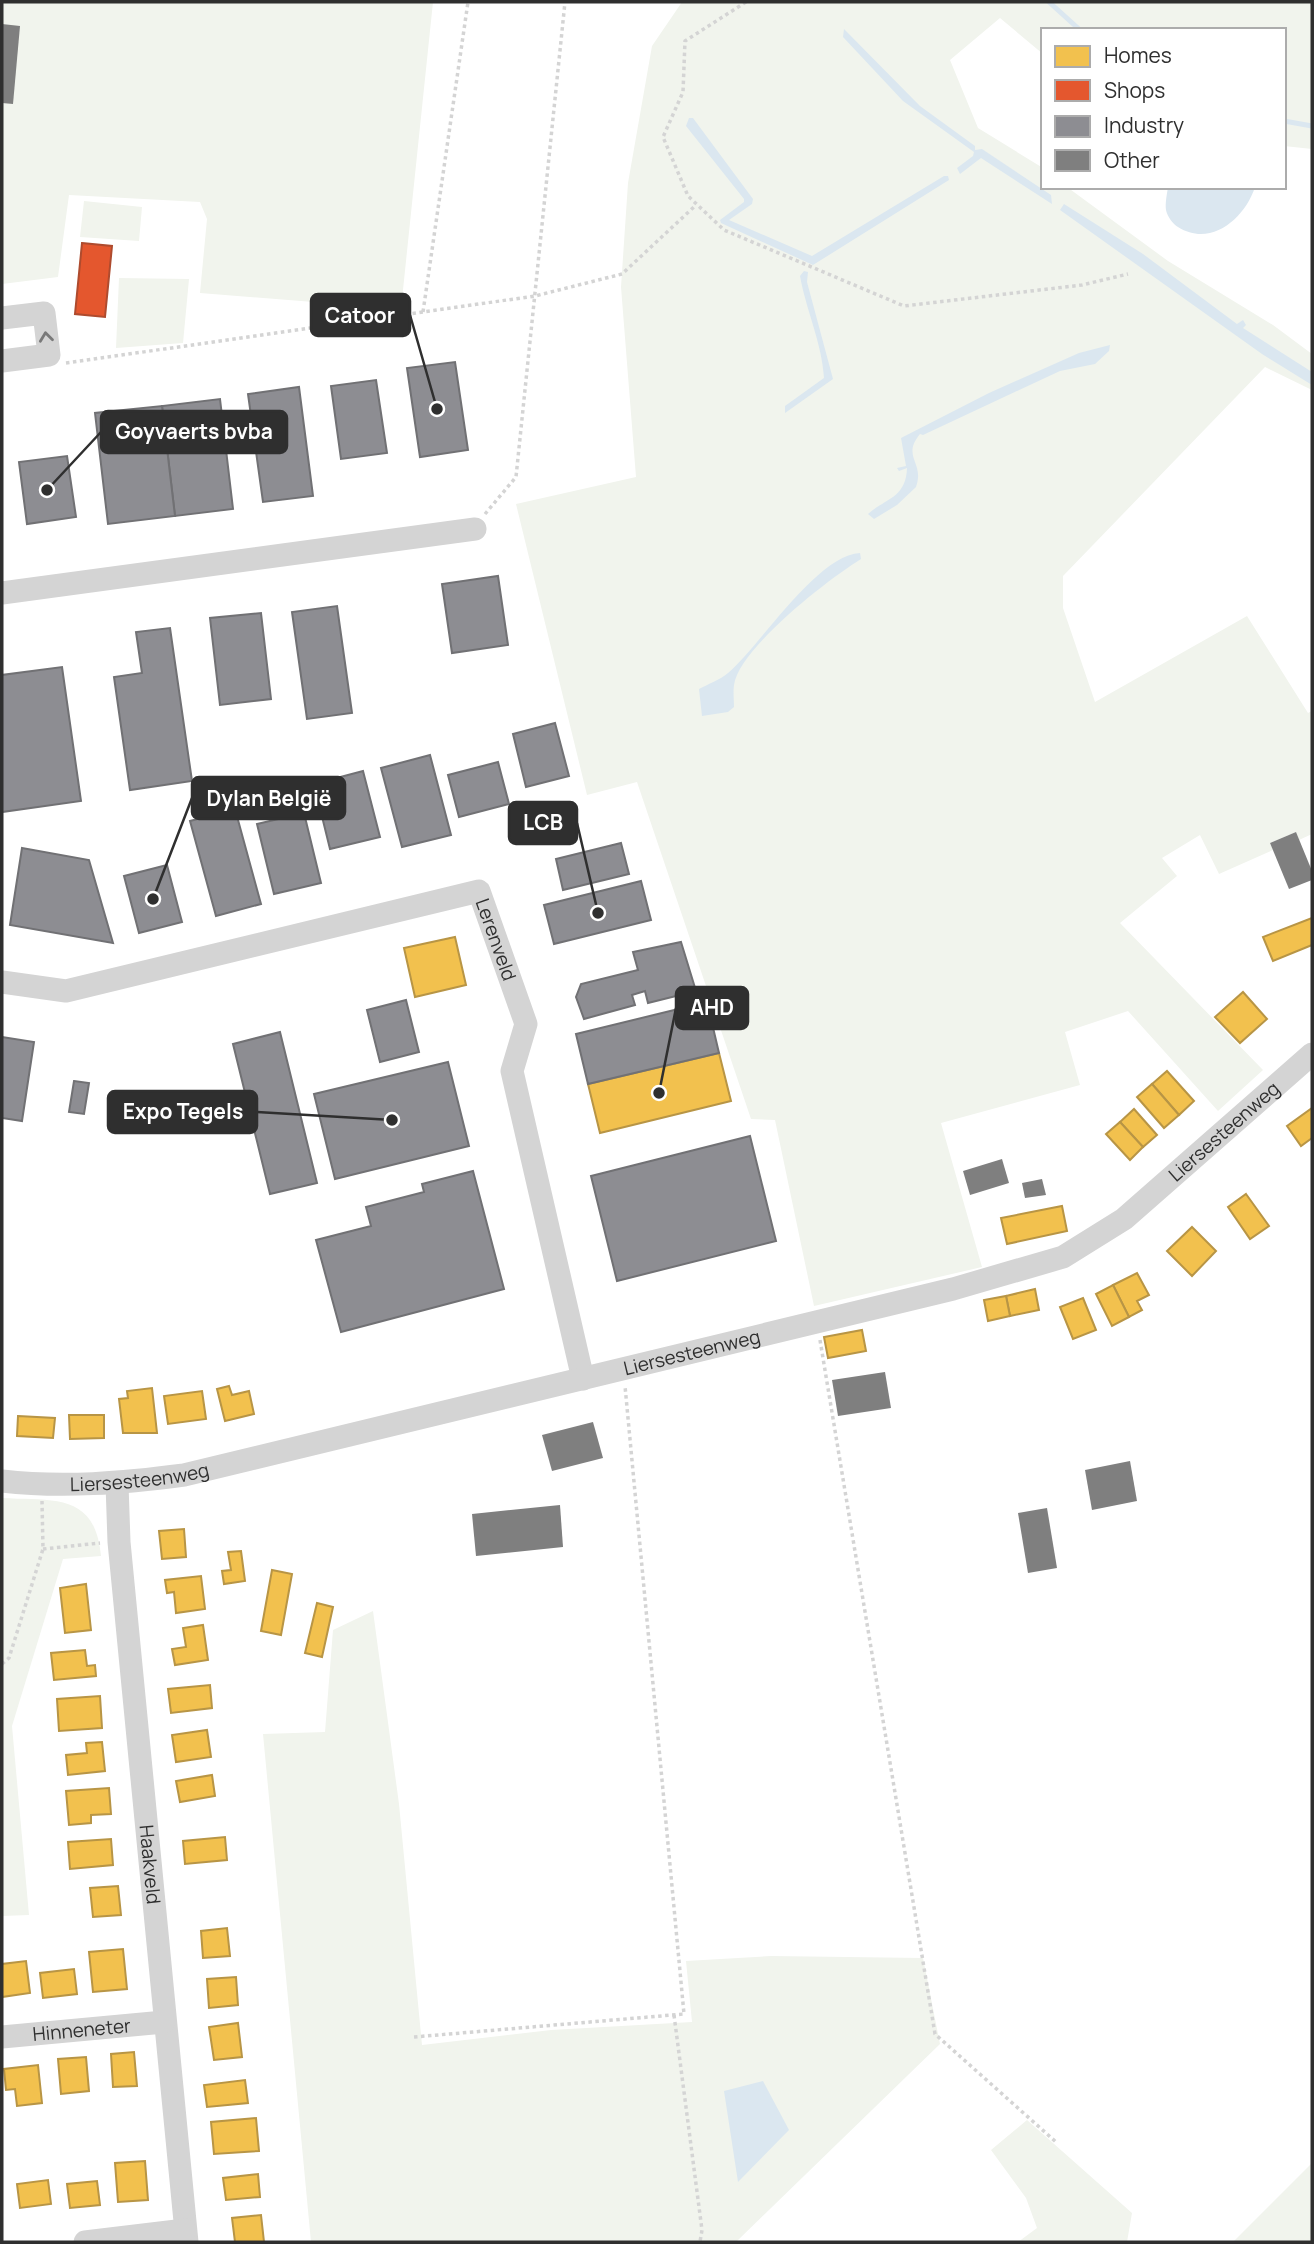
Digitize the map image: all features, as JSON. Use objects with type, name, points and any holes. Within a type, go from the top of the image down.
[{"type":"street","points":[[2,318],[44,313],[49,355],[2,361]]},
{"type":"street","points":[[2,593],[475,529]]},
{"type":"street","name":"Lerenveld","points":[[2,982],[66,991],[479,891],[526,1024],[512,1071],[583,1379]]},
{"type":"street","name":"Liersesteenweg","points":[[2,1482],[41,1485],[117,1484],[184,1475],[953,1289],[1063,1257],[1124,1219],[1312,1054]]},
{"type":"street","name":"Haakveld","points":[[117,1484],[118,1542],[186,2236]]},
{"type":"street","name":"Hinneneter","points":[[2,2037],[164,2022]]},
{"type":"street","points":[[85,2242],[186,2236]]},
{"type":"path","points":[[423,312],[468,2]]},
{"type":"path","points":[[475,529],[491,504],[516,477],[565,2]]},
{"type":"path","points":[[746,2],[685,41],[683,92],[663,137],[688,196],[724,230],[904,306],[1082,285],[1128,274]]},
{"type":"path","points":[[49,355],[66,363],[535,296],[622,274],[697,205]]},
{"type":"path","points":[[816,1320],[935,2034],[1056,2142]]},
{"type":"path","points":[[415,2037],[684,2014],[627,1402],[619,1370]]},
{"type":"path","points":[[2,1664],[9,1658],[43,1549],[41,1485]]},
{"type":"path","points":[[43,1549],[118,1542]]},
{"type":"path","points":[[674,2015],[702,2230],[699,2242]]},
{"type":"shaded area","points":[[2,2],[433,2],[401,309],[200,293],[207,219],[200,202],[69,195],[58,277],[2,284]]},
{"type":"shaded area","points":[[682,2],[1312,2],[1312,149],[1286,146],[1286,28],[1041,28],[1041,52],[1000,18],[950,60],[978,128],[1041,167],[1041,189],[1070,189],[1168,261],[1273,325],[1312,354],[1312,390],[1265,367],[1063,576],[1063,608],[1095,702],[1247,616],[1308,713],[1312,711],[1312,834],[1299,840],[1296,832],[1270,843],[1273,850],[1219,874],[1200,835],[1162,858],[1177,876],[1120,923],[1263,1070],[1218,1111],[1128,1011],[1065,1032],[1080,1085],[941,1123],[982,1267],[814,1306],[775,1120],[751,1119],[637,782],[587,795],[516,504],[636,477],[621,287],[628,183],[652,46]]},
{"type":"shaded area","points":[[844,29],[920,106],[975,146],[975,150],[982,149],[1051,195],[1052,204],[981,158],[960,174],[957,168],[973,156],[974,152],[903,101],[843,37]]},
{"type":"shaded area","points":[[689,118],[693,118],[753,199],[752,204],[729,220],[812,256],[944,176],[948,176],[949,180],[813,265],[721,223],[720,220],[744,202],[744,199],[686,126]]},
{"type":"shaded area","points":[[1168,189],[1254,189],[1235,219],[1214,232],[1190,233],[1178,227],[1170,220],[1166,207]]},
{"type":"shaded area","points":[[84,201],[142,207],[139,241],[80,237]]},
{"type":"shaded area","points":[[1064,204],[1143,254],[1237,324],[1243,320],[1246,325],[1243,328],[1312,372],[1312,385],[1262,354],[1060,210]]},
{"type":"shaded area","points":[[804,271],[808,272],[807,282],[833,379],[785,413],[785,406],[824,378],[800,276]]},
{"type":"shaded area","points":[[119,278],[189,279],[183,343],[116,348]]},
{"type":"shaded area","points":[[1110,345],[1109,351],[1095,364],[1060,371],[923,435],[920,434],[913,448],[918,471],[916,487],[897,505],[874,519],[868,514],[899,492],[903,486],[907,468],[899,471],[897,468],[906,466],[901,438],[989,393],[1079,353]]},
{"type":"shaded area","points":[[860,553],[861,559],[809,597],[752,652],[734,685],[734,707],[728,712],[702,716],[699,689],[728,673],[790,604],[826,569],[843,558]]},
{"type":"shaded area","points":[[2,1498],[54,1501],[80,1510],[90,1520],[97,1535],[101,1556],[63,1559],[12,1726],[29,1915],[2,1916]]},
{"type":"shaded area","points":[[373,1611],[399,1804],[422,2045],[551,2030],[692,2022],[686,1961],[771,1956],[923,1958],[940,2044],[736,2242],[311,2242],[263,1734],[325,1732],[333,1630]]},
{"type":"shaded area","points":[[763,2081],[789,2130],[738,2182],[724,2091]]},
{"type":"shaded area","points":[[1027,2120],[1132,2213],[1127,2242],[1018,2242],[1037,2228],[1026,2198],[991,2150]]},
{"type":"shaded area","points":[[1312,2163],[1312,2242],[1233,2242]]},
{"type":"building: Homes","points":[[1312,918],[1312,945],[1273,961],[1263,937]]},
{"type":"building: Homes","points":[[455,937],[466,985],[415,997],[404,948]]},
{"type":"building: Homes","points":[[1243,992],[1267,1019],[1240,1043],[1215,1017]]},
{"type":"building: Homes","points":[[719,1053],[731,1101],[600,1133],[588,1084]]},
{"type":"building: Homes","points":[[1167,1071],[1194,1101],[1179,1115],[1152,1084]]},
{"type":"building: Homes","points":[[1152,1084],[1179,1115],[1164,1128],[1137,1097]]},
{"type":"building: Homes","points":[[1312,1108],[1312,1138],[1301,1146],[1287,1126]]},
{"type":"building: Homes","points":[[1134,1109],[1157,1135],[1143,1147],[1120,1122]]},
{"type":"building: Homes","points":[[1120,1122],[1143,1147],[1130,1160],[1106,1134]]},
{"type":"building: Homes","points":[[1246,1194],[1269,1226],[1250,1239],[1228,1207]]},
{"type":"building: Homes","points":[[1062,1206],[1067,1231],[1007,1244],[1001,1218]]},
{"type":"building: Homes","points":[[1192,1227],[1216,1251],[1192,1276],[1167,1251]]},
{"type":"building: Homes","points":[[1137,1273],[1149,1295],[1137,1301],[1142,1310],[1129,1317],[1113,1285]]},
{"type":"building: Homes","points":[[1113,1285],[1129,1317],[1112,1326],[1096,1294]]},
{"type":"building: Homes","points":[[1035,1289],[1039,1310],[1010,1316],[1006,1296]]},
{"type":"building: Homes","points":[[1006,1296],[1010,1316],[988,1321],[984,1300]]},
{"type":"building: Homes","points":[[1083,1298],[1096,1330],[1073,1339],[1060,1307]]},
{"type":"building: Homes","points":[[862,1330],[866,1351],[828,1358],[824,1337]]},
{"type":"building: Homes","points":[[229,1386],[232,1395],[249,1391],[254,1414],[225,1421],[217,1389]]},
{"type":"building: Homes","points":[[152,1388],[157,1433],[123,1433],[119,1399],[128,1398],[127,1391]]},
{"type":"building: Homes","points":[[202,1391],[206,1419],[168,1424],[164,1396]]},
{"type":"building: Homes","points":[[69,1415],[104,1415],[104,1438],[70,1439]]},
{"type":"building: Homes","points":[[18,1416],[55,1418],[53,1438],[17,1436]]},
{"type":"building: Homes","points":[[184,1529],[186,1557],[162,1559],[159,1531]]},
{"type":"building: Homes","points":[[241,1551],[245,1581],[224,1584],[222,1571],[231,1570],[228,1552]]},
{"type":"building: Homes","points":[[272,1570],[292,1574],[281,1635],[261,1631]]},
{"type":"building: Homes","points":[[201,1576],[205,1609],[176,1613],[174,1592],[167,1593],[165,1580]]},
{"type":"building: Homes","points":[[86,1584],[91,1630],[65,1633],[60,1588]]},
{"type":"building: Homes","points":[[317,1603],[333,1607],[322,1657],[305,1653]]},
{"type":"building: Homes","points":[[203,1625],[208,1660],[175,1665],[172,1649],[186,1647],[183,1628]]},
{"type":"building: Homes","points":[[85,1650],[87,1666],[95,1665],[96,1676],[54,1680],[51,1653]]},
{"type":"building: Homes","points":[[210,1685],[212,1708],[171,1713],[168,1689]]},
{"type":"building: Homes","points":[[100,1696],[102,1728],[59,1731],[57,1699]]},
{"type":"building: Homes","points":[[207,1730],[211,1757],[176,1762],[172,1735]]},
{"type":"building: Homes","points":[[102,1742],[105,1771],[68,1775],[66,1755],[87,1753],[86,1743]]},
{"type":"building: Homes","points":[[212,1775],[215,1796],[180,1802],[176,1781]]},
{"type":"building: Homes","points":[[109,1788],[111,1814],[91,1815],[91,1823],[69,1825],[66,1791]]},
{"type":"building: Homes","points":[[225,1837],[227,1860],[185,1864],[183,1841]]},
{"type":"building: Homes","points":[[111,1839],[113,1865],[70,1869],[68,1842]]},
{"type":"building: Homes","points":[[118,1886],[121,1915],[93,1917],[90,1888]]},
{"type":"building: Homes","points":[[227,1928],[230,1956],[203,1958],[201,1931]]},
{"type":"building: Homes","points":[[123,1949],[127,1989],[93,1992],[89,1952]]},
{"type":"building: Homes","points":[[26,1961],[30,1993],[2,1997],[2,1964]]},
{"type":"building: Homes","points":[[74,1969],[77,1994],[43,1998],[40,1973]]},
{"type":"building: Homes","points":[[236,1977],[238,2005],[209,2008],[207,1979]]},
{"type":"building: Homes","points":[[238,2023],[242,2057],[214,2060],[209,2027]]},
{"type":"building: Homes","points":[[134,2052],[137,2086],[113,2087],[111,2054]]},
{"type":"building: Homes","points":[[86,2057],[89,2091],[61,2094],[58,2059]]},
{"type":"building: Homes","points":[[38,2065],[42,2103],[17,2106],[15,2089],[6,2090],[4,2069]]},
{"type":"building: Homes","points":[[245,2080],[248,2103],[207,2107],[204,2085]]},
{"type":"building: Homes","points":[[256,2118],[259,2151],[214,2154],[211,2122]]},
{"type":"building: Homes","points":[[145,2161],[148,2200],[118,2202],[115,2163]]},
{"type":"building: Homes","points":[[258,2174],[260,2197],[226,2200],[223,2178]]},
{"type":"building: Homes","points":[[48,2180],[51,2204],[20,2208],[17,2184]]},
{"type":"building: Homes","points":[[97,2181],[100,2205],[70,2208],[67,2184]]},
{"type":"building: Homes","points":[[261,2215],[264,2242],[235,2242],[232,2218]]},
{"type":"building: Shops","points":[[82,243],[112,246],[105,317],[75,314]]},
{"type":"building: Industry","points":[[455,362],[468,450],[420,457],[407,368]]},
{"type":"building: Industry","points":[[376,380],[387,453],[341,459],[331,386]]},
{"type":"building: Industry","points":[[299,387],[313,496],[263,502],[248,394]]},
{"type":"building: Industry","points":[[220,399],[233,509],[175,516],[162,406]]},
{"type":"building: Industry","points":[[162,406],[175,516],[108,524],[95,413]]},
{"type":"building: Industry","points":[[67,456],[76,517],[27,524],[19,462]]},
{"type":"building: Industry","points":[[498,576],[508,645],[452,653],[442,584]]},
{"type":"building: Industry","points":[[337,606],[352,713],[307,719],[292,612]]},
{"type":"building: Industry","points":[[261,613],[271,699],[220,705],[210,618]]},
{"type":"building: Industry","points":[[170,628],[192,781],[130,790],[114,677],[142,673],[136,632]]},
{"type":"building: Industry","points":[[62,667],[81,801],[2,812],[2,675]]},
{"type":"building: Industry","points":[[555,723],[569,776],[526,787],[513,734]]},
{"type":"building: Industry","points":[[430,755],[451,835],[402,847],[381,768]]},
{"type":"building: Industry","points":[[498,762],[509,804],[459,817],[448,775]]},
{"type":"building: Industry","points":[[363,771],[380,837],[330,849],[314,784]]},
{"type":"building: Industry","points":[[235,809],[261,904],[216,916],[190,821]]},
{"type":"building: Industry","points":[[304,813],[321,883],[274,894],[257,824]]},
{"type":"building: Industry","points":[[621,843],[629,874],[563,890],[556,859]]},
{"type":"building: Industry","points":[[22,848],[89,860],[113,943],[10,925]]},
{"type":"building: Industry","points":[[167,865],[182,922],[139,933],[124,876]]},
{"type":"building: Industry","points":[[641,881],[651,920],[554,944],[544,905]]},
{"type":"building: Industry","points":[[681,942],[696,991],[648,1003],[645,991],[632,995],[635,1005],[584,1019],[576,997],[581,984],[638,970],[633,952]]},
{"type":"building: Industry","points":[[406,1000],[419,1052],[380,1062],[367,1010]]},
{"type":"building: Industry","points":[[707,1002],[719,1053],[588,1084],[576,1034]]},
{"type":"building: Industry","points":[[280,1032],[317,1183],[270,1194],[233,1044]]},
{"type":"building: Industry","points":[[2,1037],[34,1042],[22,1121],[2,1118]]},
{"type":"building: Industry","points":[[448,1062],[469,1146],[335,1179],[314,1094]]},
{"type":"building: Industry","points":[[74,1081],[89,1083],[84,1114],[69,1112]]},
{"type":"building: Industry","points":[[750,1136],[776,1241],[617,1281],[591,1176]]},
{"type":"building: Industry","points":[[473,1171],[504,1289],[341,1332],[316,1240],[371,1226],[366,1207],[424,1192],[422,1184]]},
{"type":"building: Other","points":[[2,24],[20,26],[13,104],[2,103]]},
{"type":"building: Other","points":[[1296,832],[1312,871],[1312,880],[1289,889],[1270,843]]},
{"type":"building: Other","points":[[1002,1159],[1009,1183],[970,1195],[963,1171]]},
{"type":"building: Other","points":[[1042,1179],[1046,1195],[1025,1198],[1022,1183]]},
{"type":"building: Other","points":[[885,1372],[891,1408],[838,1416],[832,1380]]},
{"type":"building: Other","points":[[593,1422],[603,1458],[552,1471],[542,1435]]},
{"type":"building: Other","points":[[1130,1461],[1137,1501],[1092,1510],[1085,1470]]},
{"type":"building: Other","points":[[560,1505],[563,1547],[476,1556],[472,1514]]},
{"type":"building: Other","points":[[1047,1508],[1057,1568],[1028,1573],[1018,1513]]},
{"type":"waterway","points":[[1049,2],[1078,28]]},
{"type":"waterway","points":[[1286,121],[1312,126]]},
{"type":"place","name":"Catoor","points":[[437,409]]},
{"type":"place","name":"Goyvaerts bvba","points":[[47,490]]},
{"type":"place","name":"Dylan België","points":[[153,899]]},
{"type":"place","name":"LCB","points":[[598,913]]},
{"type":"place","name":"AHD","points":[[659,1093]]},
{"type":"place","name":"Expo Tegels","points":[[392,1120]]}]
